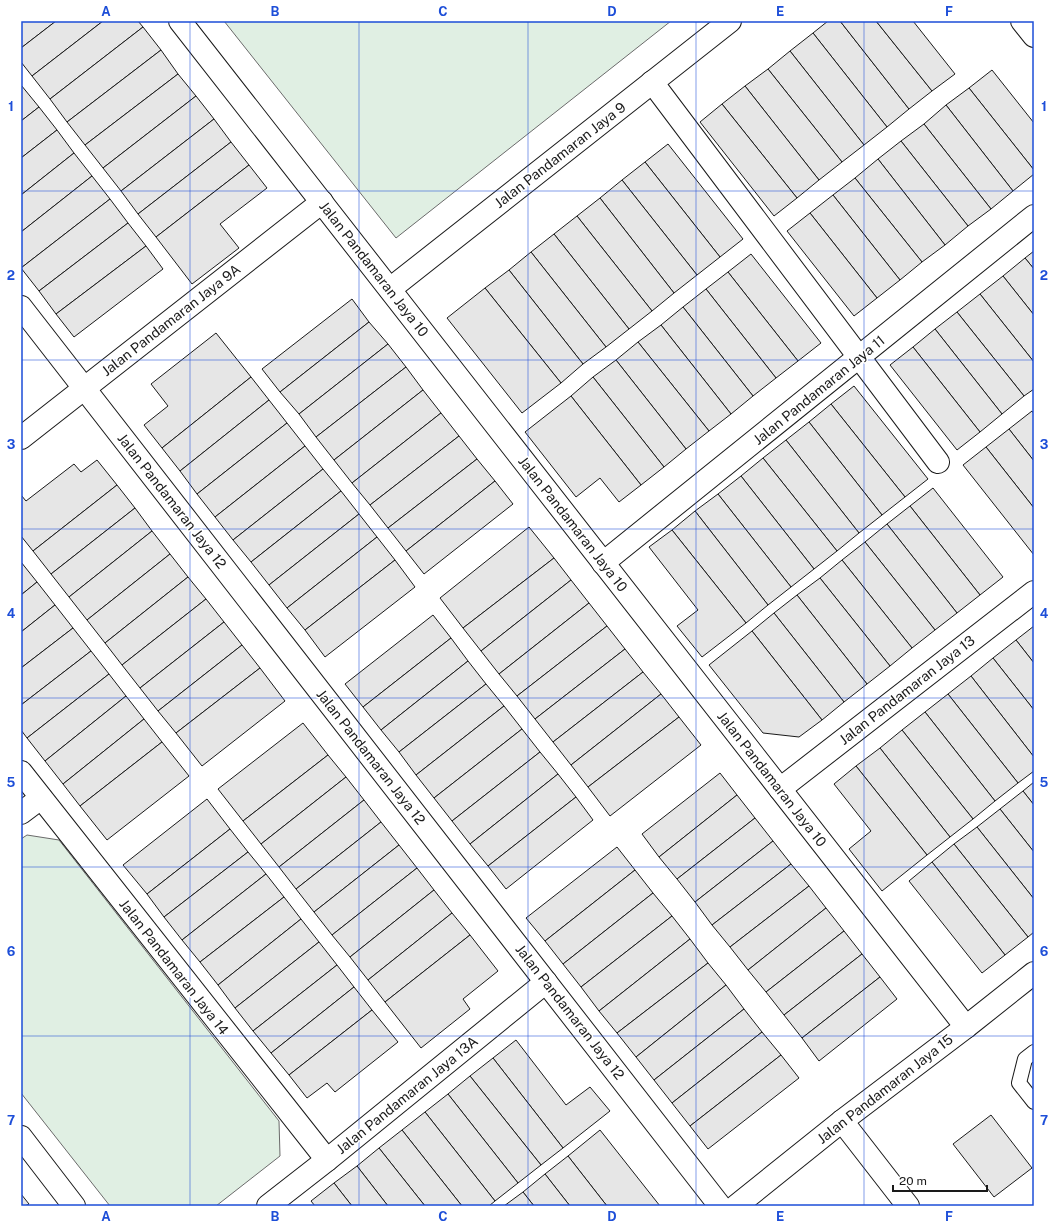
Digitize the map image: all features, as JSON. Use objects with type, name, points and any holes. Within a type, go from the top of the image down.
[{"type":"street","name":"Jalan Pandamaran Jaya 10","points":[[180,21],[966,1027]]},
{"type":"street","name":"Jalan Pandamaran Jaya 9","points":[[390,289],[730,21]]},
{"type":"street","points":[[1022,21],[1034,36]]},
{"type":"street","points":[[652,82],[938,462]]},
{"type":"street","name":"Jalan Pandamaran Jaya 9A","points":[[21,438],[322,202]]},
{"type":"street","name":"Jalan Pandamaran Jaya 11","points":[[603,563],[1034,216]]},
{"type":"street","name":"Jalan Pandamaran Jaya 12","points":[[21,307],[720,1206]]},
{"type":"street","name":"Jalan Pandamaran Jaya 13","points":[[780,789],[1034,592]]},
{"type":"street","name":"Jalan Pandamaran Jaya 14","points":[[21,772],[327,1160]]},
{"type":"street","points":[[21,814],[41,798]]},
{"type":"street","name":"Jalan Pandamaran Jaya 15","points":[[736,1206],[842,1121],[966,1027],[1034,973]]},
{"type":"street","name":"Jalan Pandamaran Jaya 13A","points":[[268,1206],[546,982]]},
{"type":"street","points":[[842,1121],[908,1206]]},
{"type":"street","points":[[21,1137],[74,1206]]},
{"type":"lane","points":[[1034,1052],[1025,1059],[1018,1083],[1034,1102]]},
{"type":"green space","points":[[224,21],[671,21],[396,238]]},
{"type":"green space","points":[[27,835],[59,840],[279,1121],[280,1156],[216,1206],[110,1206],[21,1093],[21,839]]},
{"type":"building","points":[[21,21],[56,21],[21,48]]},
{"type":"building","points":[[56,21],[103,21],[32,76],[21,62],[21,48]]},
{"type":"building","points":[[103,21],[138,21],[143,27],[50,99],[32,76]]},
{"type":"building","points":[[828,21],[840,21],[909,109],[887,127],[813,33]]},
{"type":"building","points":[[840,21],[876,21],[932,91],[909,109]]},
{"type":"building","points":[[876,21],[913,21],[955,74],[932,91]]},
{"type":"building","points":[[143,27],[161,50],[67,122],[50,99]]},
{"type":"building","points":[[813,33],[887,127],[864,145],[790,51]]},
{"type":"building","points":[[161,50],[178,74],[85,145],[67,122]]},
{"type":"building","points":[[790,51],[864,145],[842,162],[768,69]]},
{"type":"building","points":[[768,69],[842,162],[819,180],[745,86]]},
{"type":"building","points":[[992,70],[1034,123],[1034,170],[969,88]]},
{"type":"building","points":[[178,74],[196,96],[103,168],[85,145]]},
{"type":"building","points":[[21,85],[39,107],[21,121]]},
{"type":"building","points":[[745,86],[819,180],[797,198],[722,104]]},
{"type":"building","points":[[969,88],[1034,170],[1034,174],[1013,191],[946,105]]},
{"type":"building","points":[[196,96],[214,119],[121,191],[103,168]]},
{"type":"building","points":[[722,104],[797,198],[774,216],[700,122]]},
{"type":"building","points":[[946,105],[1013,191],[991,209],[924,124]]},
{"type":"building","points":[[39,107],[57,130],[21,158],[21,121]]},
{"type":"building","points":[[214,119],[231,142],[138,214],[121,191]]},
{"type":"building","points":[[924,124],[991,209],[968,226],[901,141]]},
{"type":"building","points":[[57,130],[74,153],[21,195],[21,158]]},
{"type":"building","points":[[901,141],[968,226],[945,245],[878,159]]},
{"type":"building","points":[[231,142],[249,165],[156,237],[138,214]]},
{"type":"building","points":[[668,144],[743,239],[720,257],[645,162]]},
{"type":"building","points":[[74,153],[92,176],[21,232],[21,195]]},
{"type":"building","points":[[878,159],[945,245],[922,262],[855,178]]},
{"type":"building","points":[[645,162],[720,257],[697,275],[622,180]]},
{"type":"building","points":[[249,165],[267,188],[220,224],[239,248],[192,284],[156,237]]},
{"type":"building","points":[[92,176],[110,199],[21,268],[21,232]]},
{"type":"building","points":[[855,178],[922,262],[900,280],[833,195]]},
{"type":"building","points":[[622,180],[697,275],[674,293],[600,198]]},
{"type":"building","points":[[833,195],[900,280],[877,298],[810,213]]},
{"type":"building","points":[[600,198],[674,293],[652,311],[577,216]]},
{"type":"building","points":[[110,199],[128,223],[39,291],[21,268]]},
{"type":"building","points":[[810,213],[877,298],[854,316],[787,231]]},
{"type":"building","points":[[577,216],[652,311],[629,329],[554,234]]},
{"type":"building","points":[[128,223],[146,246],[56,314],[39,291]]},
{"type":"building","points":[[554,234],[629,329],[606,347],[531,252]]},
{"type":"building","points":[[146,246],[163,269],[74,337],[56,314]]},
{"type":"building","points":[[1034,251],[1034,269],[1025,258]]},
{"type":"building","points":[[531,252],[606,347],[583,364],[509,270]]},
{"type":"building","points":[[751,254],[821,343],[798,361],[728,272]]},
{"type":"building","points":[[1025,258],[1034,269],[1034,315],[1003,276]]},
{"type":"building","points":[[509,270],[583,364],[561,383],[485,288]]},
{"type":"building","points":[[728,272],[798,361],[776,378],[706,289]]},
{"type":"building","points":[[1003,276],[1034,315],[1034,362],[980,294]]},
{"type":"building","points":[[485,288],[561,383],[522,413],[447,318]]},
{"type":"building","points":[[706,289],[776,378],[753,396],[683,307]]},
{"type":"building","points":[[980,294],[1034,362],[1034,389],[1024,396],[957,312]]},
{"type":"building","points":[[352,299],[369,322],[280,392],[262,369]]},
{"type":"building","points":[[683,307],[753,396],[731,414],[661,325]]},
{"type":"building","points":[[957,312],[1024,396],[1002,414],[935,329]]},
{"type":"building","points":[[369,322],[388,344],[299,414],[280,392]]},
{"type":"building","points":[[661,325],[731,414],[709,431],[638,342]]},
{"type":"building","points":[[935,329],[1002,414],[980,432],[913,347]]},
{"type":"building","points":[[216,333],[251,377],[162,448],[144,425],[168,406],[151,384]]},
{"type":"building","points":[[638,342],[709,431],[686,449],[616,360]]},
{"type":"building","points":[[388,344],[406,367],[316,437],[299,414]]},
{"type":"building","points":[[913,347],[980,432],[957,450],[890,365]]},
{"type":"building","points":[[616,360],[686,449],[664,467],[593,377]]},
{"type":"building","points":[[406,367],[423,390],[334,460],[316,437]]},
{"type":"building","points":[[251,377],[269,400],[180,471],[162,448]]},
{"type":"building","points":[[593,377],[664,467],[641,485],[571,396]]},
{"type":"building","points":[[854,386],[928,479],[905,497],[831,404]]},
{"type":"building","points":[[423,390],[441,413],[352,483],[334,460]]},
{"type":"building","points":[[571,396],[641,485],[619,502],[600,478],[576,497],[525,432]]},
{"type":"building","points":[[269,400],[287,423],[197,494],[180,471]]},
{"type":"building","points":[[831,404],[905,497],[882,515],[809,422]]},
{"type":"building","points":[[1032,411],[1034,414],[1034,461],[1009,429]]},
{"type":"building","points":[[441,413],[459,436],[370,505],[352,483]]},
{"type":"building","points":[[809,422],[882,515],[859,533],[786,440]]},
{"type":"building","points":[[287,423],[305,446],[215,517],[197,494]]},
{"type":"building","points":[[1009,429],[1034,461],[1034,508],[986,447]]},
{"type":"building","points":[[459,436],[477,459],[388,528],[370,505]]},
{"type":"building","points":[[786,440],[859,533],[837,551],[763,458]]},
{"type":"building","points":[[305,446],[323,469],[233,540],[215,517]]},
{"type":"building","points":[[986,447],[1034,508],[1034,555],[963,465]]},
{"type":"building","points":[[763,458],[837,551],[814,569],[741,476]]},
{"type":"building","points":[[477,459],[495,481],[406,551],[388,528]]},
{"type":"building","points":[[97,460],[117,485],[33,551],[21,536],[21,495],[26,501],[74,464],[81,472]]},
{"type":"building","points":[[323,469],[341,491],[251,562],[233,540]]},
{"type":"building","points":[[741,476],[814,569],[791,587],[718,494]]},
{"type":"building","points":[[495,481],[513,504],[424,574],[406,551]]},
{"type":"building","points":[[117,485],[135,508],[51,574],[33,551]]},
{"type":"building","points":[[933,488],[1003,577],[980,595],[910,506]]},
{"type":"building","points":[[341,491],[359,514],[269,585],[251,562]]},
{"type":"building","points":[[718,494],[791,587],[768,605],[695,511]]},
{"type":"building","points":[[910,506],[980,595],[957,613],[887,524]]},
{"type":"building","points":[[135,508],[152,531],[69,597],[51,574]]},
{"type":"building","points":[[695,511],[768,605],[746,623],[672,530]]},
{"type":"building","points":[[359,514],[377,537],[287,608],[269,585]]},
{"type":"building","points":[[887,524],[957,613],[935,630],[865,542]]},
{"type":"building","points":[[529,527],[554,558],[463,628],[440,598]]},
{"type":"building","points":[[672,530],[746,623],[702,657],[677,626],[698,610],[649,547]]},
{"type":"building","points":[[152,531],[170,554],[87,620],[69,597]]},
{"type":"building","points":[[377,537],[395,560],[305,630],[287,608]]},
{"type":"building","points":[[865,542],[935,630],[912,648],[842,560]]},
{"type":"building","points":[[170,554],[188,577],[105,643],[87,620]]},
{"type":"building","points":[[554,558],[571,580],[481,651],[463,628]]},
{"type":"building","points":[[395,560],[415,587],[325,657],[305,630]]},
{"type":"building","points":[[842,560],[912,648],[890,666],[820,578]]},
{"type":"building","points":[[21,562],[37,582],[21,595]]},
{"type":"building","points":[[188,577],[206,599],[122,665],[105,643]]},
{"type":"building","points":[[820,578],[890,666],[867,684],[797,595]]},
{"type":"building","points":[[571,580],[589,603],[499,674],[481,651]]},
{"type":"building","points":[[37,582],[55,605],[21,632],[21,595]]},
{"type":"building","points":[[797,595],[867,684],[844,702],[774,613]]},
{"type":"building","points":[[206,599],[224,622],[140,688],[122,665]]},
{"type":"building","points":[[589,603],[607,626],[517,696],[499,674]]},
{"type":"building","points":[[55,605],[73,628],[21,668],[21,632]]},
{"type":"building","points":[[774,613],[844,702],[822,720],[752,631]]},
{"type":"building","points":[[433,615],[451,638],[363,707],[345,684]]},
{"type":"building","points":[[224,622],[242,645],[158,711],[140,688]]},
{"type":"building","points":[[607,626],[625,649],[535,719],[517,696]]},
{"type":"building","points":[[1034,626],[1034,663],[1016,640]]},
{"type":"building","points":[[73,628],[91,651],[21,705],[21,668]]},
{"type":"building","points":[[752,631],[822,720],[799,737],[763,733],[709,665]]},
{"type":"building","points":[[451,638],[468,661],[381,730],[363,707]]},
{"type":"building","points":[[1016,640],[1034,663],[1034,710],[993,658]]},
{"type":"building","points":[[242,645],[260,668],[176,733],[158,711]]},
{"type":"building","points":[[625,649],[643,672],[553,742],[535,719]]},
{"type":"building","points":[[91,651],[109,674],[27,738],[21,730],[21,705]]},
{"type":"building","points":[[993,658],[1034,710],[1034,757],[971,676]]},
{"type":"building","points":[[468,661],[486,684],[399,752],[381,730]]},
{"type":"building","points":[[260,668],[285,701],[202,766],[176,733]]},
{"type":"building","points":[[643,672],[661,694],[571,765],[553,742]]},
{"type":"building","points":[[109,674],[126,696],[45,761],[27,738]]},
{"type":"building","points":[[971,676],[1034,757],[1034,771],[1018,783],[948,694]]},
{"type":"building","points":[[486,684],[504,706],[416,775],[399,752]]},
{"type":"building","points":[[661,694],[679,717],[588,787],[571,765]]},
{"type":"building","points":[[948,694],[1018,783],[995,801],[925,712]]},
{"type":"building","points":[[126,696],[144,719],[63,784],[45,761]]},
{"type":"building","points":[[504,706],[522,729],[434,798],[416,775]]},
{"type":"building","points":[[925,712],[995,801],[973,819],[902,730]]},
{"type":"building","points":[[679,717],[701,745],[610,816],[588,787]]},
{"type":"building","points":[[144,719],[162,742],[80,806],[63,784]]},
{"type":"building","points":[[303,723],[328,755],[243,821],[218,789]]},
{"type":"building","points":[[522,729],[540,752],[452,821],[434,798]]},
{"type":"building","points":[[902,730],[973,819],[950,837],[880,748]]},
{"type":"building","points":[[162,742],[189,776],[107,840],[80,806]]},
{"type":"building","points":[[880,748],[950,837],[927,855],[856,766]]},
{"type":"building","points":[[540,752],[558,774],[470,844],[452,821]]},
{"type":"building","points":[[328,755],[346,777],[261,844],[243,821]]},
{"type":"building","points":[[856,766],[927,855],[882,891],[849,849],[871,831],[834,784]]},
{"type":"building","points":[[720,773],[737,795],[659,857],[642,834]]},
{"type":"building","points":[[558,774],[576,797],[488,866],[470,844]]},
{"type":"building","points":[[346,777],[364,800],[279,867],[261,844]]},
{"type":"building","points":[[1034,782],[1034,805],[1023,791]]},
{"type":"building","points":[[1023,791],[1034,805],[1034,852],[1000,809]]},
{"type":"building","points":[[737,795],[755,818],[677,879],[659,857]]},
{"type":"building","points":[[576,797],[593,820],[506,889],[488,866]]},
{"type":"building","points":[[207,799],[230,829],[147,894],[123,865]]},
{"type":"building","points":[[364,800],[381,822],[296,889],[279,867]]},
{"type":"building","points":[[1000,809],[1034,852],[1034,899],[977,827]]},
{"type":"building","points":[[755,818],[773,841],[695,902],[677,879]]},
{"type":"building","points":[[381,822],[399,845],[314,912],[296,889]]},
{"type":"building","points":[[977,827],[1034,899],[1034,932],[1028,937],[954,844]]},
{"type":"building","points":[[230,829],[248,852],[164,917],[147,894]]},
{"type":"building","points":[[773,841],[791,864],[712,925],[695,902]]},
{"type":"building","points":[[954,844],[1028,937],[1005,955],[932,862]]},
{"type":"building","points":[[399,845],[417,868],[332,935],[314,912]]},
{"type":"building","points":[[617,847],[635,870],[545,941],[526,918]]},
{"type":"building","points":[[248,852],[266,874],[182,940],[164,917]]},
{"type":"building","points":[[932,862],[1005,955],[982,973],[909,881]]},
{"type":"building","points":[[791,864],[809,886],[730,947],[712,925]]},
{"type":"building","points":[[417,868],[434,890],[350,957],[332,935]]},
{"type":"building","points":[[635,870],[653,893],[563,964],[545,941]]},
{"type":"building","points":[[266,874],[284,897],[200,962],[182,940]]},
{"type":"building","points":[[809,886],[826,908],[748,970],[730,947]]},
{"type":"building","points":[[434,890],[452,913],[368,980],[350,957]]},
{"type":"building","points":[[653,893],[672,916],[581,987],[563,964]]},
{"type":"building","points":[[284,897],[301,919],[218,985],[200,962]]},
{"type":"building","points":[[826,908],[844,931],[766,992],[748,970]]},
{"type":"building","points":[[452,913],[470,935],[385,1002],[368,980]]},
{"type":"building","points":[[672,916],[690,939],[599,1011],[581,987]]},
{"type":"building","points":[[301,919],[319,942],[235,1008],[218,985]]},
{"type":"building","points":[[844,931],[862,954],[784,1015],[766,992]]},
{"type":"building","points":[[470,935],[498,971],[463,999],[470,1009],[421,1048],[385,1002]]},
{"type":"building","points":[[690,939],[708,963],[617,1033],[599,1011]]},
{"type":"building","points":[[319,942],[337,965],[253,1031],[235,1008]]},
{"type":"building","points":[[862,954],[880,977],[802,1038],[784,1015]]},
{"type":"building","points":[[708,963],[726,985],[636,1057],[617,1033]]},
{"type":"building","points":[[337,965],[354,987],[271,1053],[253,1031]]},
{"type":"building","points":[[880,977],[897,999],[819,1061],[802,1038]]},
{"type":"building","points":[[726,985],[744,1009],[654,1080],[636,1057]]},
{"type":"building","points":[[354,987],[372,1010],[289,1075],[271,1053]]},
{"type":"building","points":[[744,1009],[762,1032],[672,1103],[654,1080]]},
{"type":"building","points":[[372,1010],[398,1042],[335,1092],[327,1083],[307,1098],[289,1075]]},
{"type":"building","points":[[762,1032],[781,1055],[690,1126],[672,1103]]},
{"type":"building","points":[[516,1040],[566,1105],[590,1087],[610,1111],[563,1148],[493,1058]]},
{"type":"building","points":[[781,1055],[799,1078],[708,1149],[690,1126]]},
{"type":"building","points":[[493,1058],[563,1148],[541,1165],[470,1076]]},
{"type":"building","points":[[470,1076],[541,1165],[518,1183],[448,1094]]},
{"type":"building","points":[[448,1094],[518,1183],[495,1201],[425,1112]]},
{"type":"building","points":[[425,1112],[495,1201],[489,1206],[462,1206],[402,1130]]},
{"type":"building","points":[[991,1115],[1032,1168],[994,1197],[953,1144]]},
{"type":"building","points":[[402,1130],[462,1206],[425,1206],[379,1148]]},
{"type":"building","points":[[600,1130],[660,1206],[607,1206],[568,1156]]},
{"type":"building","points":[[379,1148],[425,1206],[388,1206],[357,1166]]},
{"type":"building","points":[[568,1156],[607,1206],[570,1206],[545,1174]]},
{"type":"building","points":[[357,1166],[388,1206],[352,1206],[334,1183]]},
{"type":"building","points":[[545,1174],[570,1206],[534,1206],[523,1192]]},
{"type":"building","points":[[334,1183],[352,1206],[315,1206],[311,1201]]},
{"type":"building","points":[[523,1192],[534,1206],[504,1206]]},
{"type":"building","points":[[21,1194],[29,1204],[21,1206]]}]
